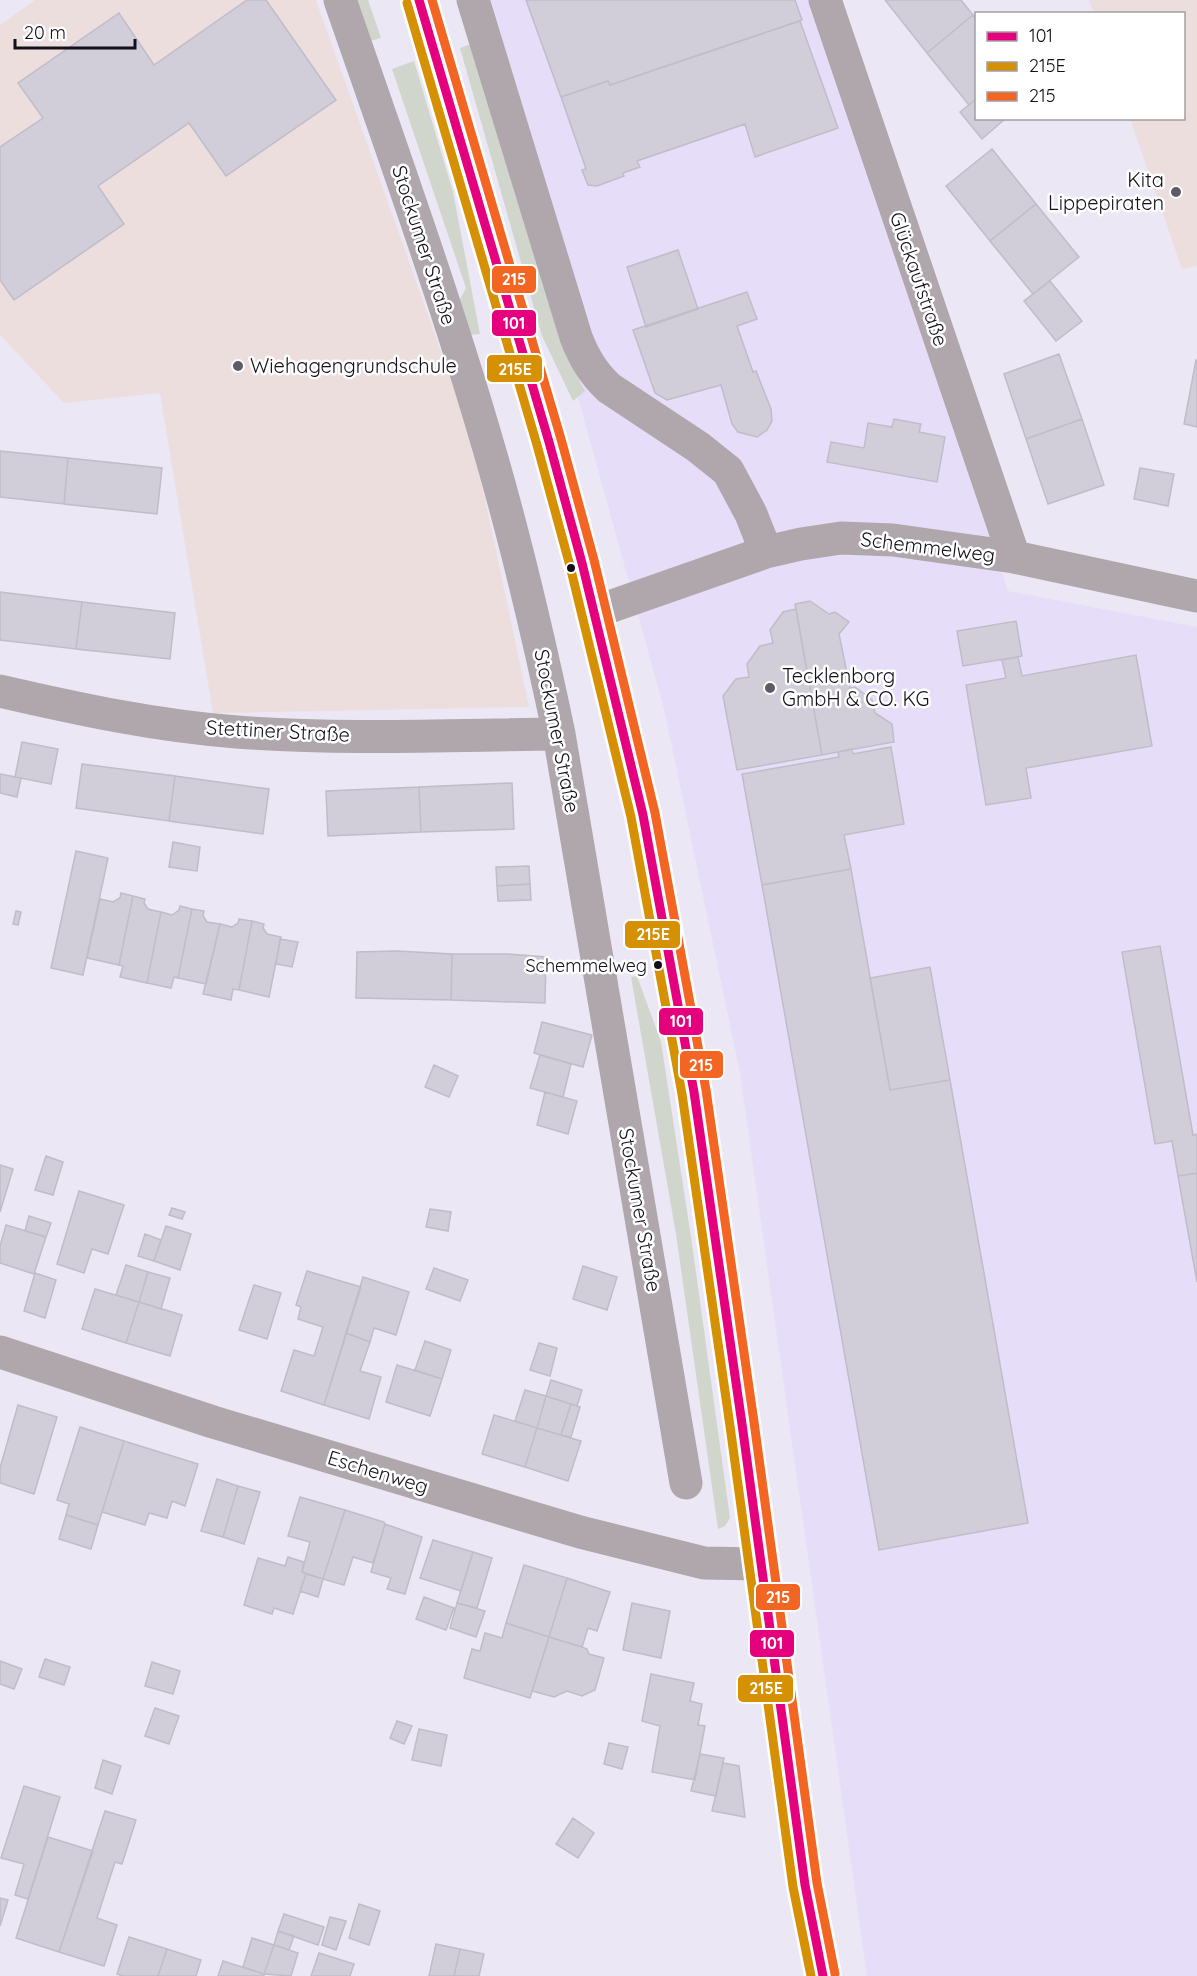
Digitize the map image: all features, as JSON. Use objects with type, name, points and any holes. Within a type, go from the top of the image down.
[{"type":"main road","points":[[419,0],[549,442],[595,612],[643,815],[694,1092],[805,1885],[823,1976]]},
{"type":"main road","points":[[805,1885],[807,1976]]},
{"type":"street","name":"Stockumer Straße","points":[[340,0],[426,246],[490,453],[539,640],[559,734],[686,1483]]},
{"type":"street","points":[[473,0],[572,326],[585,358],[596,376],[609,388],[698,447],[728,471],[751,514],[766,552]]},
{"type":"street","name":"Glückaufstraße","points":[[825,0],[1014,557]]},
{"type":"street","name":"Schemmelweg","points":[[595,612],[766,552],[801,543],[842,538],[893,540],[1014,557],[1197,596]]},
{"type":"street","name":"Stettiner Straße","points":[[0,691],[111,716],[236,732],[344,736],[559,734]]},
{"type":"street","name":"Eschenweg","points":[[0,1352],[213,1422],[580,1532],[704,1563],[761,1564]]},
{"type":"shaded area","name":"Wiehagengrundschule","points":[[35,0],[316,0],[473,442],[529,707],[213,713],[160,393],[64,403],[0,335],[0,25]]},
{"type":"shaded area","points":[[356,0],[368,0],[381,38],[370,41]]},
{"type":"shaded area","points":[[457,0],[810,0],[1008,591],[1197,627],[1197,1976],[867,1976],[740,1073],[664,709],[560,332]]},
{"type":"shaded area","name":"Kita Lippepiraten","points":[[1089,0],[1197,0],[1197,266],[1182,269],[1130,120],[1185,120],[1185,12],[1094,12]]},
{"type":"shaded area","points":[[471,44],[567,358],[585,391],[573,401],[542,336],[460,48]]},
{"type":"shaded area","points":[[414,61],[453,192],[480,334],[465,335],[455,309],[466,288],[392,69]]},
{"type":"shaded area","points":[[637,976],[661,1042],[691,1237],[730,1518],[725,1526],[718,1529],[676,1234],[631,977]]},
{"type":"building","points":[[247,0],[266,0],[336,100],[226,176],[189,123],[98,186],[124,224],[14,300],[0,280],[0,147],[43,118],[18,83],[119,13],[154,65]]},
{"type":"building","points":[[526,0],[795,0],[802,20],[610,85],[608,81],[561,97]]},
{"type":"building","points":[[885,0],[961,0],[973,15],[927,53]]},
{"type":"building","points":[[973,15],[975,18],[975,100],[969,105],[927,53]]},
{"type":"building","points":[[800,21],[838,128],[755,157],[745,124],[637,161],[640,167],[623,173],[624,176],[597,186],[588,185],[582,170],[586,169],[561,97],[608,81],[610,85]]},
{"type":"building","points":[[975,100],[975,120],[1004,120],[982,139],[960,112]]},
{"type":"building","points":[[992,149],[1036,204],[990,241],[946,186]]},
{"type":"building","points":[[1036,204],[1079,257],[1033,294],[990,241]]},
{"type":"building","points":[[678,250],[698,309],[646,327],[627,267]]},
{"type":"building","points":[[1050,281],[1082,321],[1056,341],[1024,301]]},
{"type":"building","points":[[747,292],[757,319],[737,326],[753,372],[756,371],[771,409],[772,421],[767,430],[757,437],[738,432],[732,424],[721,385],[667,400],[655,393],[633,330]]},
{"type":"building","points":[[1059,354],[1082,419],[1026,439],[1004,374]]},
{"type":"building","points":[[1197,360],[1197,427],[1184,424]]},
{"type":"building","points":[[894,419],[921,424],[919,432],[945,437],[937,482],[827,462],[831,442],[864,448],[868,423],[892,427]]},
{"type":"building","points":[[1082,419],[1104,485],[1048,504],[1026,439]]},
{"type":"building","points":[[0,451],[68,458],[64,504],[0,497]]},
{"type":"building","points":[[68,458],[162,468],[157,514],[64,504]]},
{"type":"building","points":[[1140,468],[1174,474],[1168,506],[1134,499]]},
{"type":"building","points":[[0,592],[82,602],[76,649],[0,640]]},
{"type":"building","name":"Tecklenborg GmbH & CO. KG","points":[[810,601],[829,614],[835,612],[849,622],[839,634],[850,688],[855,687],[872,700],[875,713],[892,724],[894,742],[822,755],[795,604]]},
{"type":"building","points":[[82,602],[175,613],[170,659],[76,649]]},
{"type":"building","name":"Tecklenborg GmbH & CO. KG","points":[[796,609],[822,755],[737,770],[723,696],[736,679],[749,677],[747,664],[760,646],[773,643],[770,630],[783,612]]},
{"type":"building","points":[[1016,621],[1022,656],[963,666],[957,631]]},
{"type":"building","points":[[1136,655],[1152,746],[1026,768],[1031,798],[986,805],[966,685],[1006,678],[1002,660],[1018,657],[1022,676]]},
{"type":"building","points":[[22,742],[58,749],[51,784],[15,777]]},
{"type":"building","points":[[891,747],[904,824],[844,835],[851,869],[762,885],[742,774],[839,757],[838,752],[852,749],[853,754]]},
{"type":"building","points":[[82,764],[175,776],[169,821],[76,808]]},
{"type":"building","points":[[0,774],[21,778],[17,797],[0,793]]},
{"type":"building","points":[[175,776],[269,789],[263,834],[169,821]]},
{"type":"building","points":[[512,783],[514,829],[421,832],[419,787]]},
{"type":"building","points":[[419,787],[421,832],[328,836],[326,791]]},
{"type":"building","points":[[173,842],[200,847],[197,871],[169,867]]},
{"type":"building","points":[[76,851],[108,858],[83,975],[51,968]]},
{"type":"building","points":[[529,866],[530,884],[497,886],[496,867]]},
{"type":"building","points":[[851,869],[890,1090],[950,1080],[1028,1523],[879,1550],[762,885]]},
{"type":"building","points":[[530,884],[531,900],[498,901],[497,886]]},
{"type":"building","points":[[121,893],[133,896],[119,965],[87,958],[100,899],[113,902],[120,898]]},
{"type":"building","points":[[133,896],[145,899],[144,903],[148,909],[161,912],[147,983],[120,977],[123,966],[119,965]]},
{"type":"building","points":[[180,906],[192,909],[178,978],[174,977],[171,988],[147,983],[161,912],[172,915],[179,910]]},
{"type":"building","points":[[192,909],[204,911],[203,916],[207,922],[220,924],[206,984],[178,978]]},
{"type":"building","points":[[16,911],[21,912],[18,925],[13,924]]},
{"type":"building","points":[[239,919],[252,921],[239,990],[233,989],[231,1000],[203,994],[220,924],[232,927],[238,923]]},
{"type":"building","points":[[252,921],[264,924],[263,928],[267,934],[281,937],[269,997],[239,990]]},
{"type":"building","points":[[280,939],[298,942],[292,967],[276,964]]},
{"type":"building","points":[[1160,946],[1193,1135],[1197,1134],[1197,1173],[1178,1176],[1172,1141],[1155,1144],[1122,952]]},
{"type":"building","points":[[397,951],[452,954],[451,1000],[356,998],[357,952]]},
{"type":"building","points":[[452,954],[546,957],[545,1003],[451,1000]]},
{"type":"building","points":[[930,967],[950,1080],[890,1090],[870,978]]},
{"type":"building","points":[[542,1022],[592,1035],[583,1067],[534,1053]]},
{"type":"building","points":[[540,1055],[571,1064],[563,1097],[530,1088]]},
{"type":"building","points":[[434,1065],[458,1076],[449,1097],[425,1087]]},
{"type":"building","points":[[545,1092],[577,1101],[568,1134],[537,1125]]},
{"type":"building","points":[[46,1156],[63,1162],[53,1195],[35,1190]]},
{"type":"building","points":[[0,1165],[13,1169],[0,1212]]},
{"type":"building","points":[[1197,1173],[1197,1282],[1178,1176]]},
{"type":"building","points":[[79,1191],[124,1205],[108,1254],[92,1249],[84,1273],[57,1264]]},
{"type":"building","points":[[172,1208],[185,1212],[182,1219],[169,1215]]},
{"type":"building","points":[[430,1209],[451,1212],[448,1231],[426,1227]]},
{"type":"building","points":[[29,1216],[51,1223],[46,1237],[25,1231]]},
{"type":"building","points":[[6,1225],[46,1237],[34,1274],[0,1263],[0,1246]]},
{"type":"building","points":[[166,1226],[191,1234],[180,1270],[154,1261]]},
{"type":"building","points":[[145,1234],[161,1240],[154,1261],[138,1256]]},
{"type":"building","points":[[126,1265],[148,1272],[139,1302],[116,1295]]},
{"type":"building","points":[[583,1266],[617,1277],[607,1310],[573,1299]]},
{"type":"building","points":[[434,1268],[468,1280],[460,1301],[426,1289]]},
{"type":"building","points":[[307,1271],[361,1287],[324,1405],[281,1391],[294,1350],[314,1356],[323,1327],[298,1319],[301,1307],[296,1305]]},
{"type":"building","points":[[148,1272],[170,1278],[161,1309],[139,1302]]},
{"type":"building","points":[[35,1273],[56,1280],[45,1318],[24,1311]]},
{"type":"building","points":[[363,1277],[409,1292],[396,1335],[374,1328],[370,1342],[346,1333]]},
{"type":"building","points":[[254,1285],[281,1293],[267,1339],[239,1330]]},
{"type":"building","points":[[95,1289],[139,1302],[126,1343],[82,1329]]},
{"type":"building","points":[[139,1302],[182,1315],[170,1356],[126,1343]]},
{"type":"building","points":[[346,1333],[370,1342],[360,1371],[381,1377],[369,1419],[324,1405]]},
{"type":"building","points":[[425,1341],[451,1350],[442,1379],[415,1370]]},
{"type":"building","points":[[539,1343],[557,1348],[550,1376],[530,1370]]},
{"type":"building","points":[[397,1365],[442,1379],[430,1416],[386,1402]]},
{"type":"building","points":[[551,1380],[582,1390],[577,1406],[546,1396]]},
{"type":"building","points":[[525,1390],[546,1396],[537,1428],[515,1421]]},
{"type":"building","points":[[546,1396],[571,1404],[561,1435],[537,1428]]},
{"type":"building","points":[[571,1404],[580,1407],[571,1437],[561,1435]]},
{"type":"building","points":[[18,1405],[57,1417],[34,1494],[0,1483],[0,1468]]},
{"type":"building","points":[[494,1415],[537,1428],[525,1467],[482,1454]]},
{"type":"building","points":[[80,1427],[124,1441],[98,1525],[66,1515],[69,1504],[57,1500]]},
{"type":"building","points":[[537,1428],[581,1441],[568,1481],[525,1467]]},
{"type":"building","points":[[124,1441],[198,1464],[185,1506],[172,1501],[167,1518],[149,1513],[145,1525],[102,1512]]},
{"type":"building","points":[[217,1479],[238,1486],[223,1537],[201,1531]]},
{"type":"building","points":[[238,1486],[260,1492],[244,1544],[223,1537]]},
{"type":"building","points":[[300,1497],[345,1510],[323,1579],[302,1572],[310,1542],[288,1536]]},
{"type":"building","points":[[345,1510],[385,1524],[373,1563],[353,1557],[344,1585],[323,1579]]},
{"type":"building","points":[[66,1515],[98,1525],[91,1549],[59,1539]]},
{"type":"building","points":[[385,1524],[422,1537],[405,1594],[387,1589],[391,1578],[371,1572]]},
{"type":"building","points":[[433,1540],[473,1552],[461,1591],[420,1578]]},
{"type":"building","points":[[473,1552],[492,1558],[477,1608],[457,1603]]},
{"type":"building","points":[[288,1557],[304,1562],[302,1572],[306,1574],[293,1614],[274,1608],[272,1614],[244,1605],[258,1558],[285,1566]]},
{"type":"building","points":[[524,1565],[567,1578],[549,1637],[506,1623]]},
{"type":"building","points":[[306,1574],[323,1579],[318,1597],[300,1591]]},
{"type":"building","points":[[567,1578],[610,1592],[597,1631],[588,1628],[582,1647],[549,1637]]},
{"type":"building","points":[[424,1597],[454,1608],[446,1630],[416,1619]]},
{"type":"building","points":[[457,1603],[485,1611],[476,1637],[450,1628]]},
{"type":"building","points":[[632,1603],[670,1611],[661,1658],[623,1650]]},
{"type":"building","points":[[506,1623],[549,1637],[530,1698],[464,1678],[472,1649],[480,1651],[485,1633],[502,1638]]},
{"type":"building","points":[[549,1637],[582,1647],[587,1649],[589,1654],[604,1658],[595,1690],[582,1696],[567,1691],[554,1697],[532,1691]]},
{"type":"building","points":[[45,1659],[70,1667],[64,1685],[39,1677]]},
{"type":"building","points":[[0,1661],[22,1669],[14,1689],[0,1684]]},
{"type":"building","points":[[152,1662],[180,1671],[173,1694],[145,1686]]},
{"type":"building","points":[[651,1674],[694,1683],[690,1701],[702,1704],[698,1725],[705,1726],[695,1780],[652,1772],[660,1726],[642,1721]]},
{"type":"building","points":[[155,1708],[179,1716],[169,1744],[145,1736]]},
{"type":"building","points":[[397,1721],[412,1726],[404,1744],[390,1738]]},
{"type":"building","points":[[419,1729],[447,1735],[441,1766],[412,1760]]},
{"type":"building","points":[[609,1743],[628,1747],[622,1769],[604,1764]]},
{"type":"building","points":[[700,1754],[724,1758],[716,1796],[691,1791]]},
{"type":"building","points":[[103,1760],[121,1766],[112,1794],[95,1788]]},
{"type":"building","points":[[723,1763],[739,1766],[745,1817],[712,1811]]},
{"type":"building","points":[[24,1786],[60,1797],[28,1899],[15,1895],[24,1864],[1,1858]]},
{"type":"building","points":[[105,1811],[136,1820],[122,1864],[115,1862],[97,1918],[117,1925],[104,1966],[59,1952]]},
{"type":"building","points":[[573,1818],[594,1833],[578,1858],[556,1844]]},
{"type":"building","points":[[48,1837],[93,1851],[59,1952],[16,1938]]},
{"type":"building","points":[[0,1898],[8,1900],[0,1926]]},
{"type":"building","points":[[359,1904],[380,1911],[369,1945],[349,1938]]},
{"type":"building","points":[[284,1914],[324,1927],[318,1945],[278,1931]]},
{"type":"building","points":[[330,1917],[346,1921],[336,1950],[322,1945]]},
{"type":"building","points":[[278,1931],[294,1936],[289,1950],[274,1945]]},
{"type":"building","points":[[129,1937],[167,1949],[158,1976],[117,1974]]},
{"type":"building","points":[[252,1938],[274,1945],[264,1974],[243,1967]]},
{"type":"building","points":[[436,1944],[460,1949],[454,1976],[429,1976]]},
{"type":"building","points":[[274,1945],[298,1953],[291,1976],[264,1974]]},
{"type":"building","points":[[167,1949],[201,1960],[196,1976],[158,1976]]},
{"type":"building","points":[[460,1949],[484,1954],[479,1976],[454,1976]]},
{"type":"building","points":[[319,1953],[354,1964],[350,1976],[311,1976]]},
{"type":"building","points":[[223,1961],[264,1974],[264,1976],[218,1976]]},
{"type":"transit line","name":"101","points":[[419,0],[549,442],[582,563],[643,815],[694,1092],[805,1885],[823,1976]]},
{"type":"transit line","name":"215","points":[[432,0],[561,439],[594,560],[655,813],[706,1090],[817,1883],[835,1974]]},
{"type":"transit line","name":"215E","points":[[407,3],[537,445],[570,566],[631,817],[682,1094],[793,1887],[811,1976]]},
{"type":"place","name":"Kita Lippepiraten","points":[[1176,192]]},
{"type":"place","name":"Wiehagengrundschule","points":[[238,366]]},
{"type":"place","name":"Tecklenborg GmbH & CO. KG","points":[[770,688]]},
{"type":"place","name":"Schemmelweg","points":[[658,965]]}]
